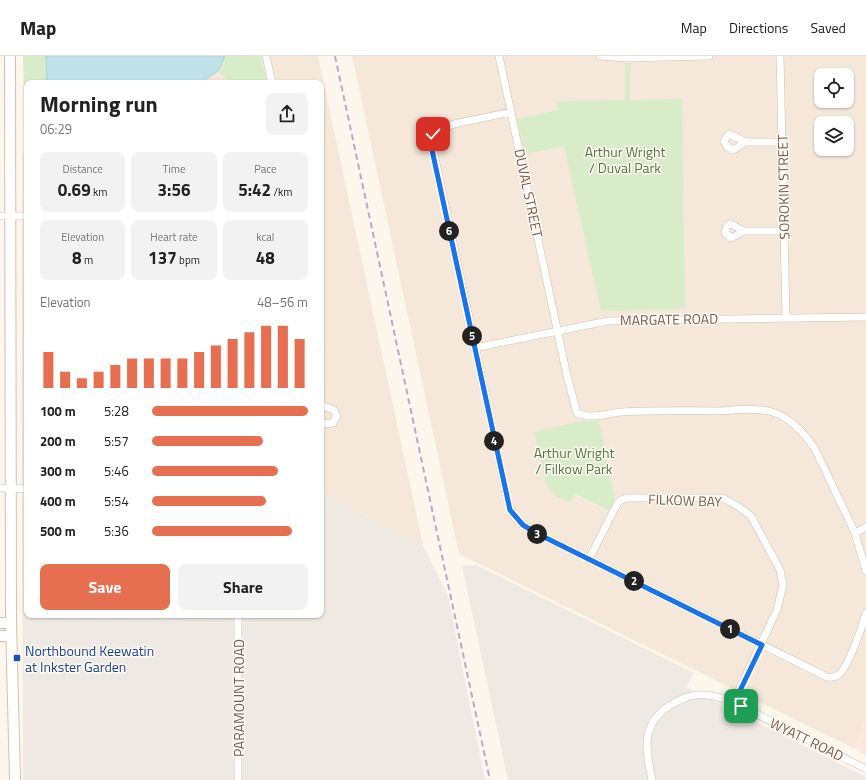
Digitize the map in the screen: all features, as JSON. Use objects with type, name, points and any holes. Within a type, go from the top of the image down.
[{"type":"street","points":[[10,56],[11,216],[5,488],[11,623],[15,780]]},
{"type":"street","points":[[266,56],[271,80]]},
{"type":"street","name":"DUVAL STREET","points":[[499,56],[574,406],[577,413],[588,417],[610,413],[646,411],[757,410],[775,413],[792,423],[808,439],[856,533]]},
{"type":"street","points":[[600,56],[627,58],[709,56]]},
{"type":"street","name":"SOROKIN STREET","points":[[780,56],[786,317]]},
{"type":"street","points":[[511,112],[454,124],[435,131],[431,139],[474,348],[510,510],[523,525],[819,674],[833,677],[841,672],[856,643],[866,613]]},
{"type":"street","points":[[746,142],[782,142]]},
{"type":"street","points":[[0,216],[24,216]]},
{"type":"street","points":[[744,231],[783,231]]},
{"type":"street","name":"MARGATE ROAD","points":[[474,348],[608,321],[786,317],[866,317]]},
{"type":"street","points":[[324,406],[334,410],[337,416],[333,423],[324,423]]},
{"type":"street","points":[[5,488],[24,489]]},
{"type":"street","name":"FILKOW BAY","points":[[589,559],[617,504],[627,498],[723,498],[751,516],[780,570],[783,585],[781,598],[774,620],[734,703]]},
{"type":"street","points":[[866,527],[856,533],[866,571]]},
{"type":"street","name":"PARAMOUNT ROAD","points":[[238,618],[238,780]]},
{"type":"street","points":[[0,623],[11,623]]},
{"type":"street","points":[[0,636],[11,636]]},
{"type":"street","name":"WYATT ROAD","points":[[652,780],[646,747],[647,735],[660,711],[679,699],[697,695],[712,696],[734,703],[866,769]]},
{"type":"shaded area","points":[[261,56],[318,56],[323,80],[266,80]]},
{"type":"shaded area","points":[[352,56],[866,56],[866,721],[853,748],[459,554]],"holes":[[[582,421],[615,499],[608,511],[574,494],[567,426]]]},
{"type":"shaded area","points":[[218,71],[228,80],[204,80]]},
{"type":"shaded area","points":[[324,84],[423,545],[324,494]]},
{"type":"shaded area","points":[[24,154],[24,336],[22,335]]},
{"type":"shaded area","points":[[22,335],[24,336],[24,618],[324,618],[324,494],[423,545],[448,596],[485,780],[23,780]]},
{"type":"shaded area","points":[[476,565],[694,673],[686,687],[866,777],[866,780],[508,780],[462,566]]},
{"type":"shaded area","points":[[866,721],[866,755],[853,748]]},
{"type":"green space","points":[[23,56],[46,56],[47,80],[24,80],[24,102]]},
{"type":"green space","points":[[225,56],[261,56],[266,80],[228,80],[218,71]]},
{"type":"green space","name":"Arthur Wright / Duval Park","points":[[625,63],[631,63],[630,100],[682,99],[685,309],[601,311],[564,146],[525,154],[517,119],[558,110],[556,101],[625,100]]},
{"type":"green space","name":"Arthur Wright / Filkow Park","points":[[582,421],[599,421],[615,499],[609,511],[575,494],[571,503],[557,497],[547,486],[534,432]]},
{"type":"water","points":[[46,56],[225,56],[218,71],[204,80],[47,80]]},
{"type":"railway","points":[[335,56],[490,780]]},
{"type":"place","name":"Northbound Keewatin at Inkster Garden","points":[[17,658]]},
{"type":"route","points":[[433,134],[431,139],[432,150],[510,510],[515,518],[536,533],[762,645],[734,703],[741,706]]}]
